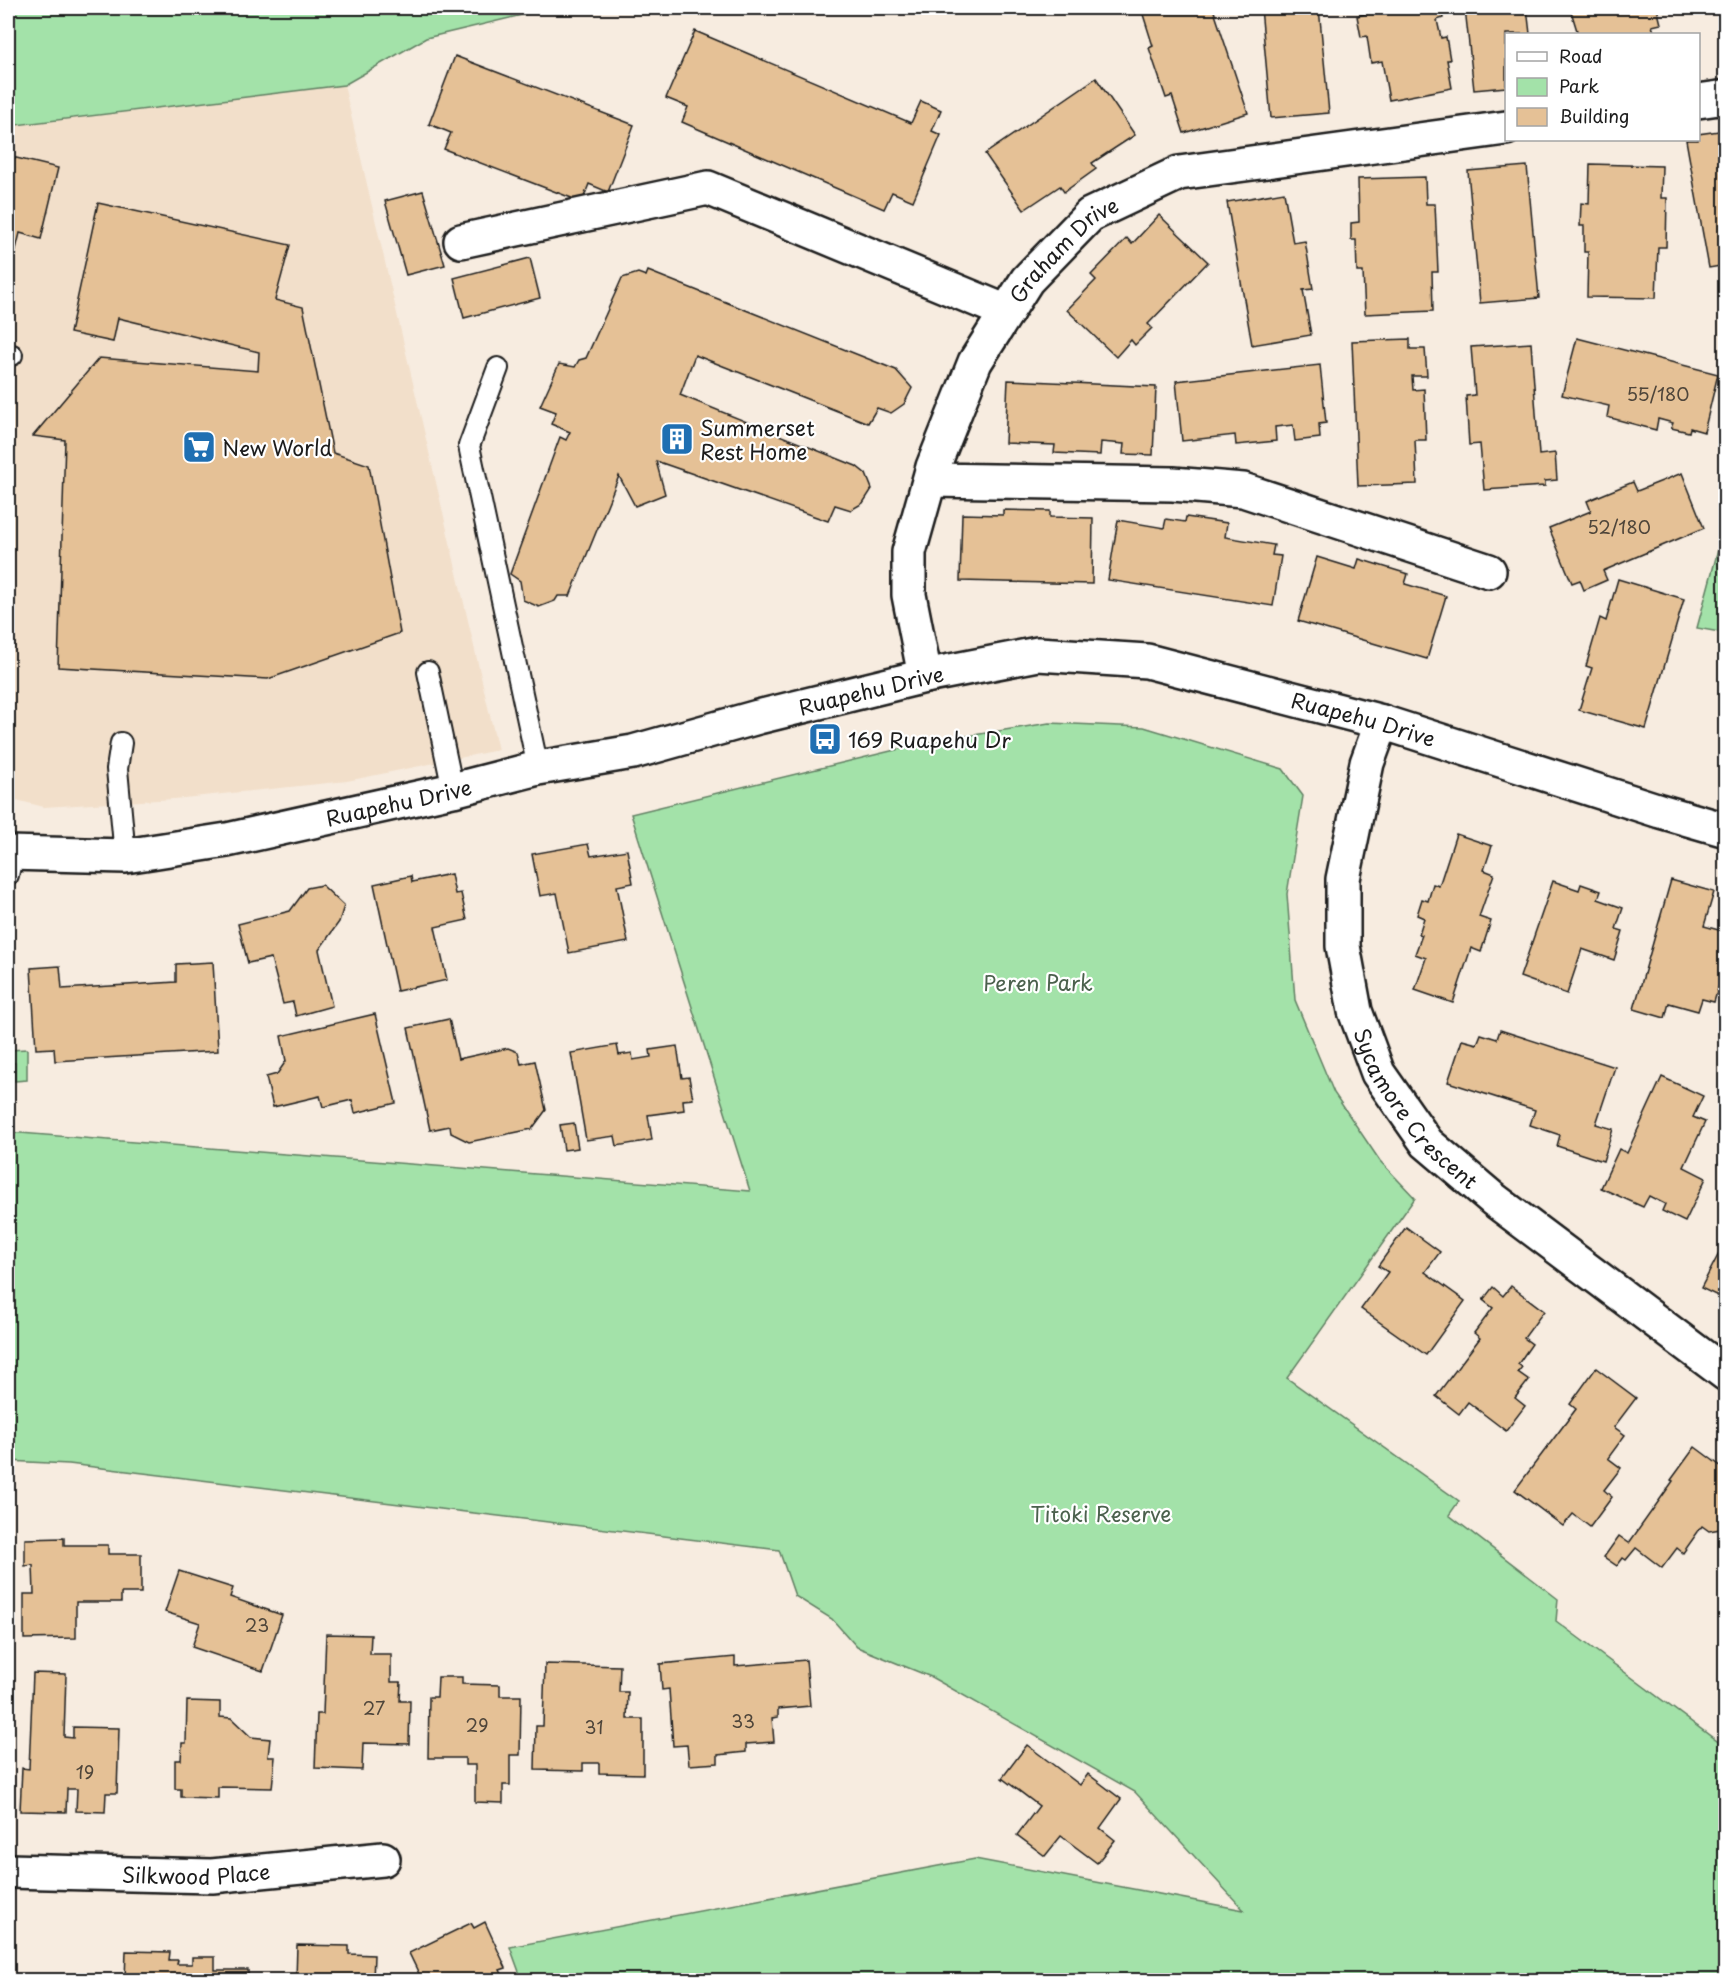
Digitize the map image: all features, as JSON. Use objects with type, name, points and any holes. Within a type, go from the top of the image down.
[{"type":"street","points":[[1700,101],[1725,97]]},
{"type":"street","name":"Graham Drive","points":[[925,676],[909,595],[909,552],[933,467],[975,363],[1027,280],[1090,215],[1179,173],[1505,128]]},
{"type":"street","points":[[461,240],[708,188],[1008,312]]},
{"type":"street","points":[[930,480],[1173,484],[1243,490],[1489,571]]},
{"type":"street","name":"Ruapehu Drive","points":[[9,860],[124,856],[227,840],[453,790],[538,768],[633,752],[758,717],[925,676],[1038,654],[1147,660],[1382,722],[1725,830]]},
{"type":"street","name":"Sycamore Crescent","points":[[1382,722],[1367,763],[1343,879],[1343,946],[1355,1011],[1378,1073],[1427,1143],[1493,1199],[1725,1374]]},
{"type":"street","name":"Silkwood Place","points":[[8,1870],[212,1876],[383,1859]]},
{"type":"lane","points":[[498,368],[468,446],[538,768]]},
{"type":"lane","points":[[428,672],[453,790]]},
{"type":"lane","points":[[121,743],[117,769],[124,856]]},
{"type":"shaded area","points":[[344,85],[498,750],[347,781],[174,799],[44,807],[8,798],[8,126]]},
{"type":"green space","points":[[8,8],[551,8],[426,38],[344,85],[8,126]]},
{"type":"green space","points":[[1725,524],[1726,633],[1697,628]]},
{"type":"green space","name":"Titoki Reserve","points":[[1049,723],[1144,727],[1283,769],[1303,796],[1287,894],[1295,1000],[1334,1093],[1380,1161],[1415,1198],[1287,1378],[1459,1501],[1449,1515],[1558,1599],[1556,1621],[1725,1747],[1725,1980],[522,1980],[510,1947],[975,1859],[1244,1910],[1135,1792],[931,1677],[857,1647],[832,1619],[795,1596],[779,1550],[69,1464],[8,1461],[8,1132],[750,1191],[631,814],[924,743]]},
{"type":"green space","points":[[27,1049],[27,1080],[15,1081],[15,1063],[8,1062],[8,1050]]},
{"type":"building","points":[[1141,8],[1213,8],[1248,113],[1184,133],[1172,96],[1166,98],[1149,48],[1153,46]]},
{"type":"building","points":[[1261,8],[1319,8],[1329,113],[1271,118]]},
{"type":"building","points":[[1364,8],[1441,8],[1443,18],[1437,20],[1441,38],[1446,37],[1452,88],[1389,100],[1382,61],[1371,63],[1367,36],[1361,37],[1357,16],[1365,14]]},
{"type":"building","points":[[1465,8],[1527,8],[1530,33],[1505,33],[1505,87],[1474,90]]},
{"type":"building","points":[[1570,8],[1657,8],[1661,24],[1652,26],[1655,33],[1578,33]]},
{"type":"building","points":[[695,31],[911,123],[921,101],[941,110],[932,131],[941,135],[913,201],[892,192],[884,209],[682,122],[688,107],[666,98]]},
{"type":"building","points":[[455,56],[634,125],[608,192],[589,184],[582,202],[444,149],[451,133],[429,124]]},
{"type":"building","points":[[1096,78],[1135,135],[1092,163],[1096,169],[1064,192],[1060,186],[1024,210],[985,154]]},
{"type":"building","points":[[1726,130],[1726,265],[1709,268],[1686,141],[1700,141],[1700,134]]},
{"type":"building","points":[[8,156],[58,168],[41,239],[20,233],[11,270],[8,269]]},
{"type":"building","points":[[1590,164],[1662,166],[1661,198],[1667,198],[1666,247],[1658,247],[1656,298],[1587,297],[1588,252],[1584,252],[1584,226],[1580,226],[1581,203],[1589,204]]},
{"type":"building","points":[[1527,166],[1539,298],[1480,303],[1468,171]]},
{"type":"building","points":[[1425,177],[1426,204],[1435,204],[1438,272],[1432,272],[1433,311],[1365,314],[1363,272],[1357,272],[1356,240],[1351,240],[1351,223],[1359,222],[1358,179]]},
{"type":"building","points":[[423,191],[445,265],[406,275],[385,201]]},
{"type":"building","points":[[1284,192],[1293,243],[1305,241],[1313,289],[1303,290],[1311,335],[1252,345],[1227,202]]},
{"type":"building","name":"New World","points":[[98,203],[290,245],[275,300],[303,307],[333,453],[369,465],[400,633],[268,679],[58,667],[65,440],[33,436],[99,358],[258,371],[259,352],[118,318],[113,342],[70,333]]},
{"type":"building","points":[[1159,215],[1208,262],[1148,324],[1152,328],[1135,345],[1131,340],[1116,357],[1067,310],[1096,280],[1091,275],[1127,238],[1132,244]]},
{"type":"building","points":[[530,258],[540,298],[464,318],[454,278]]},
{"type":"building","name":"Summerset Rest Home","points":[[648,271],[896,370],[912,388],[904,404],[891,413],[877,408],[868,423],[695,355],[680,395],[856,466],[866,474],[872,489],[863,503],[851,510],[835,505],[828,521],[656,461],[665,494],[635,506],[619,476],[570,596],[558,596],[555,601],[539,607],[523,600],[520,581],[510,574],[560,437],[566,440],[570,432],[551,424],[556,412],[540,406],[559,364],[575,367],[579,360],[586,358],[622,278],[638,273],[646,276]]},
{"type":"building","points":[[1577,338],[1718,374],[1704,432],[1690,428],[1689,432],[1671,428],[1673,423],[1658,419],[1656,430],[1607,417],[1609,406],[1562,395]]},
{"type":"building","points":[[1410,339],[1410,349],[1425,349],[1427,376],[1412,376],[1413,390],[1424,389],[1426,440],[1415,440],[1417,484],[1358,486],[1352,341]]},
{"type":"building","points":[[1531,343],[1539,455],[1555,453],[1557,480],[1545,481],[1545,486],[1484,490],[1480,444],[1469,445],[1466,396],[1475,395],[1471,347]]},
{"type":"building","points":[[1320,365],[1326,423],[1319,424],[1320,438],[1295,441],[1293,425],[1275,427],[1276,441],[1236,445],[1235,435],[1182,441],[1176,381]]},
{"type":"building","points":[[1008,380],[1156,387],[1153,455],[1123,454],[1124,444],[1101,442],[1100,455],[1054,453],[1055,445],[1005,443]]},
{"type":"building","points":[[1682,473],[1704,528],[1603,571],[1607,580],[1584,590],[1580,580],[1572,583],[1549,528],[1591,511],[1587,501],[1633,482],[1637,491]]},
{"type":"building","points":[[1003,510],[1050,511],[1050,517],[1093,518],[1092,584],[960,581],[962,514],[1003,515]]},
{"type":"building","points":[[1186,517],[1227,523],[1225,537],[1274,545],[1272,555],[1281,556],[1273,606],[1108,580],[1118,520],[1164,528],[1166,519],[1185,522]]},
{"type":"building","points":[[1317,557],[1356,569],[1359,559],[1408,574],[1405,584],[1446,596],[1427,659],[1298,621]]},
{"type":"building","points":[[1618,579],[1684,599],[1646,729],[1579,710],[1592,668],[1586,666],[1600,618],[1606,621]]},
{"type":"building","points":[[1456,834],[1492,846],[1484,870],[1494,874],[1479,917],[1491,921],[1481,952],[1471,948],[1453,1003],[1415,990],[1426,958],[1415,954],[1422,935],[1419,934],[1424,918],[1417,915],[1422,899],[1428,901],[1433,884],[1439,886]]},
{"type":"building","points":[[588,844],[591,856],[627,850],[633,883],[617,886],[628,942],[569,953],[557,893],[540,896],[532,854]]},
{"type":"building","points":[[451,874],[455,894],[461,893],[467,920],[435,927],[447,980],[397,991],[374,884],[411,876],[412,882]]},
{"type":"building","points":[[1671,880],[1714,892],[1704,926],[1726,932],[1721,950],[1726,951],[1726,987],[1719,985],[1714,1002],[1702,999],[1698,1011],[1669,1003],[1665,1018],[1634,1009]]},
{"type":"building","points":[[1553,881],[1579,890],[1581,884],[1601,891],[1598,899],[1623,908],[1616,929],[1623,931],[1614,960],[1582,949],[1567,994],[1520,977]]},
{"type":"building","points":[[322,885],[344,906],[339,922],[319,950],[332,1006],[296,1016],[293,1002],[283,1004],[271,958],[248,963],[238,924],[290,911],[307,888]]},
{"type":"building","points":[[213,962],[218,1051],[55,1061],[54,1048],[36,1049],[31,968],[60,966],[62,989],[176,982],[176,964]]},
{"type":"building","points":[[375,1014],[396,1103],[355,1113],[352,1100],[323,1107],[320,1096],[273,1107],[266,1077],[277,1074],[286,1061],[281,1036]]},
{"type":"building","points":[[449,1019],[458,1059],[508,1048],[518,1052],[521,1064],[535,1061],[546,1110],[532,1129],[469,1142],[451,1133],[450,1126],[430,1130],[408,1028]]},
{"type":"building","points":[[1500,1030],[1615,1067],[1596,1124],[1613,1129],[1603,1161],[1557,1146],[1560,1135],[1530,1125],[1535,1110],[1448,1082],[1462,1040],[1477,1044],[1481,1034],[1497,1039]]},
{"type":"building","points":[[617,1045],[619,1055],[632,1053],[633,1060],[651,1057],[650,1050],[677,1046],[682,1078],[689,1077],[693,1099],[683,1100],[684,1110],[648,1115],[652,1140],[617,1146],[615,1136],[586,1140],[571,1053]]},
{"type":"building","points":[[1662,1077],[1703,1096],[1693,1117],[1705,1122],[1684,1167],[1706,1178],[1685,1222],[1662,1211],[1665,1204],[1649,1196],[1643,1207],[1601,1188],[1619,1149],[1627,1153]]},
{"type":"building","points":[[574,1123],[578,1148],[564,1150],[560,1125]]},
{"type":"building","points":[[1406,1227],[1440,1252],[1425,1272],[1465,1301],[1426,1355],[1361,1309],[1388,1272],[1378,1266]]},
{"type":"building","points":[[1726,1240],[1726,1300],[1701,1288]]},
{"type":"building","points":[[1511,1286],[1544,1311],[1524,1338],[1532,1344],[1518,1364],[1522,1367],[1518,1372],[1529,1380],[1515,1398],[1525,1406],[1506,1431],[1468,1402],[1459,1414],[1436,1396],[1480,1338],[1474,1333],[1493,1308],[1483,1300],[1493,1287],[1503,1296]]},
{"type":"building","points":[[1596,1368],[1636,1398],[1614,1427],[1625,1435],[1608,1458],[1621,1468],[1604,1490],[1612,1497],[1590,1527],[1573,1514],[1563,1526],[1515,1490],[1576,1409],[1570,1404]]},
{"type":"building","points":[[1695,1447],[1722,1467],[1726,1462],[1726,1528],[1709,1531],[1702,1526],[1683,1553],[1677,1548],[1662,1568],[1636,1548],[1626,1560],[1623,1558],[1617,1566],[1604,1557],[1619,1536],[1629,1543]]},
{"type":"building","points":[[64,1538],[64,1545],[108,1545],[108,1554],[141,1554],[141,1593],[121,1593],[121,1602],[76,1602],[76,1638],[24,1639],[24,1594],[34,1594],[33,1565],[25,1566],[25,1539]]},
{"type":"building","points":[[179,1571],[233,1588],[230,1597],[282,1615],[263,1671],[192,1647],[200,1623],[165,1612]]},
{"type":"building","points":[[326,1634],[371,1635],[370,1654],[391,1654],[391,1682],[401,1682],[400,1701],[410,1701],[409,1744],[363,1743],[362,1770],[315,1768],[317,1714],[323,1714]]},
{"type":"building","points":[[735,1657],[735,1666],[806,1660],[810,1706],[778,1709],[778,1717],[772,1718],[774,1742],[746,1744],[746,1752],[718,1755],[718,1763],[689,1765],[687,1745],[673,1746],[669,1689],[662,1690],[660,1664]]},
{"type":"building","points":[[545,1664],[620,1666],[619,1692],[628,1692],[627,1719],[643,1719],[643,1774],[599,1773],[599,1763],[583,1763],[583,1771],[535,1770],[536,1726],[543,1726]]},
{"type":"building","points":[[33,1673],[66,1674],[64,1737],[73,1738],[73,1727],[119,1728],[117,1793],[106,1793],[105,1812],[76,1811],[77,1789],[67,1789],[66,1812],[20,1811],[22,1768],[29,1769]]},
{"type":"building","points":[[438,1677],[462,1677],[462,1684],[500,1685],[500,1696],[521,1696],[520,1755],[510,1755],[510,1785],[503,1785],[503,1803],[475,1802],[475,1765],[465,1765],[465,1758],[428,1758],[429,1697],[437,1697]]},
{"type":"building","points":[[187,1701],[220,1702],[220,1717],[231,1718],[251,1737],[270,1739],[268,1757],[275,1757],[272,1788],[218,1787],[218,1798],[181,1797],[181,1789],[175,1789],[175,1760],[181,1760],[182,1743],[186,1743]]},
{"type":"building","points":[[1027,1745],[1080,1785],[1088,1774],[1121,1799],[1100,1828],[1115,1840],[1097,1863],[1061,1836],[1045,1856],[1017,1835],[1039,1806],[1002,1778]]},
{"type":"building","points":[[485,1922],[506,1968],[500,1970],[505,1980],[422,1980],[409,1953],[471,1923],[474,1928]]},
{"type":"building","points":[[297,1945],[349,1946],[349,1954],[374,1955],[373,1980],[296,1980]]},
{"type":"building","points":[[126,1951],[170,1952],[169,1960],[178,1960],[177,1964],[192,1964],[192,1957],[215,1957],[215,1970],[248,1970],[248,1980],[125,1980]]},
{"type":"place","name":"Summerset Rest Home","points":[[677,439]]},
{"type":"place","name":"New World","points":[[199,447]]},
{"type":"place","name":"169 Ruapehu Dr","points":[[825,739]]},
{"type":"park label","name":"Peren Park","points":[[1038,982]]}]
